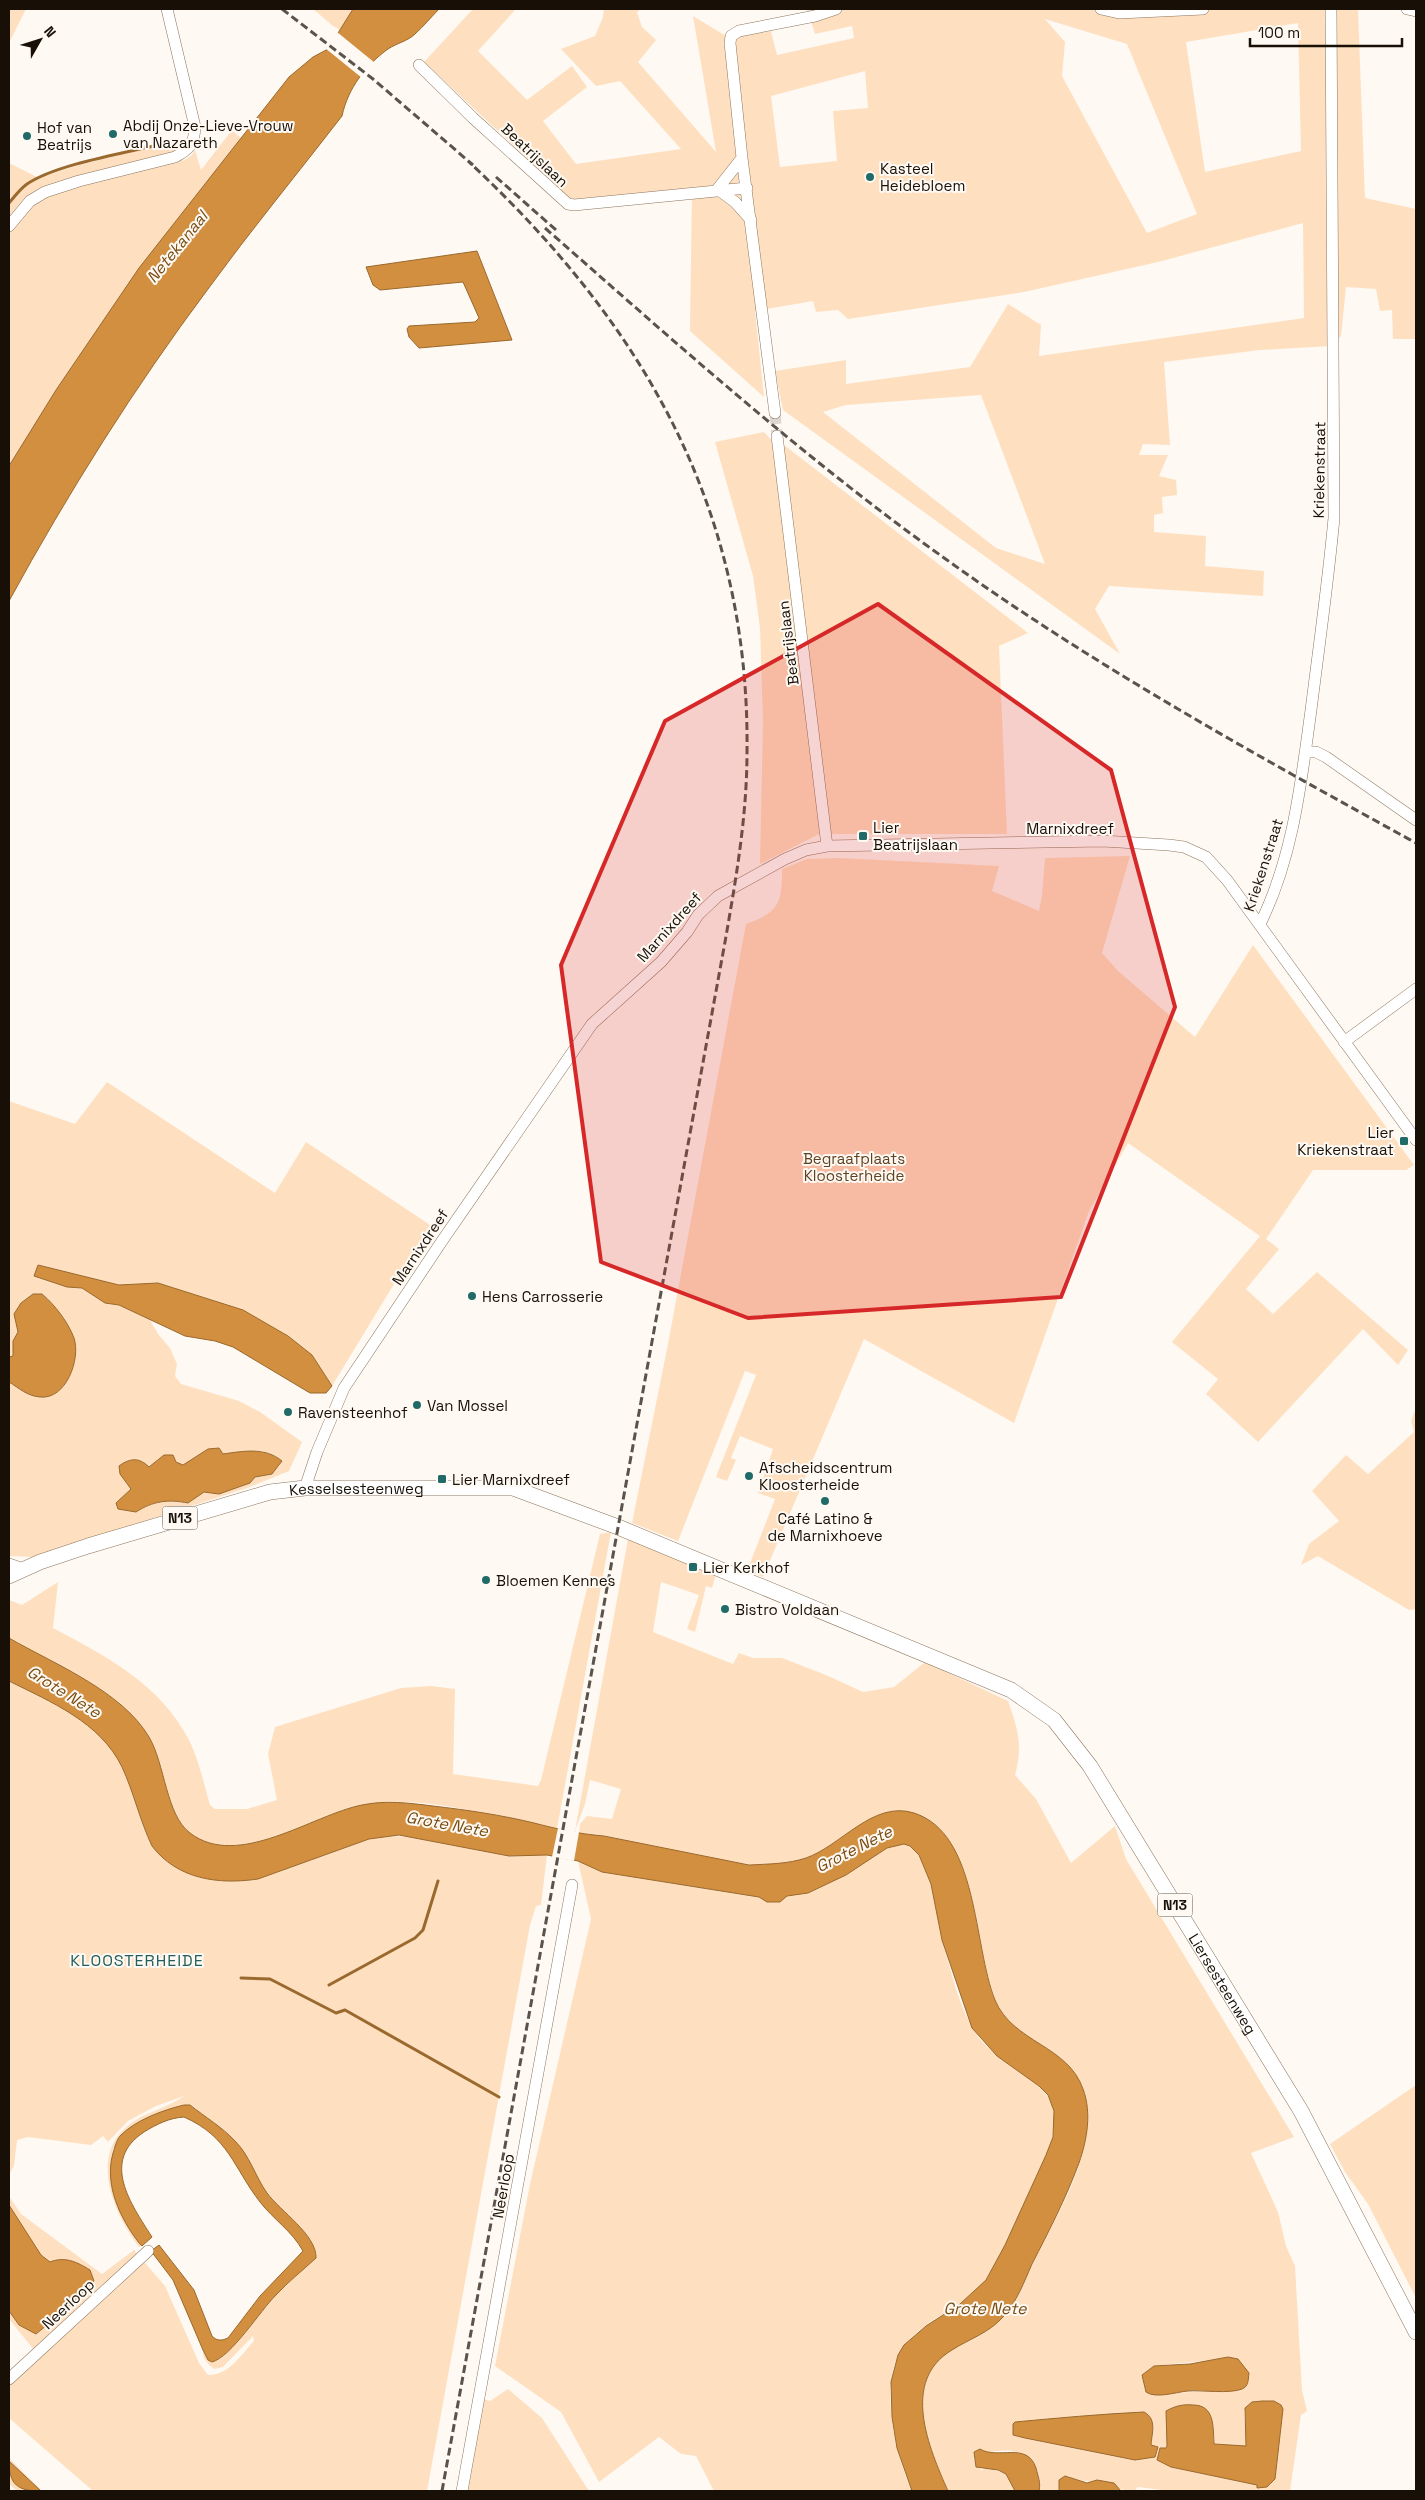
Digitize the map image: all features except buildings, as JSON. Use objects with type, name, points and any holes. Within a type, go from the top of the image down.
[{"type":"main road","name":"Kesselsesteenweg","points":[[9,1576],[16,1566],[270,1492],[305,1488],[512,1488],[618,1527],[954,1666]]},
{"type":"main road","name":"Liersesteenweg","points":[[954,1666],[1024,1697],[1054,1720],[1080,1750],[1281,2077],[1326,2157],[1416,2332]]},
{"type":"street","points":[[9,226],[30,200],[45,192],[79,181],[175,157],[188,150],[195,139],[194,121],[167,9]]},
{"type":"street","points":[[775,413],[742,158],[730,54],[731,36],[739,31],[815,16],[836,9]]},
{"type":"street","points":[[1101,9],[1128,13],[1203,9]]},
{"type":"street","name":"Kriekenstraat","points":[[1260,924],[1268,907],[1292,826],[1305,752],[1328,584],[1334,518],[1332,9]]},
{"type":"street","points":[[1407,9],[1416,11]]},
{"type":"street","name":"Beatrijslaan","points":[[419,66],[568,204],[574,205],[747,188]]},
{"type":"street","points":[[742,158],[718,191],[735,202],[751,220]]},
{"type":"street","name":"Beatrijslaan","points":[[777,436],[827,846]]},
{"type":"street","points":[[1305,752],[1316,752],[1326,757],[1416,820]]},
{"type":"street","points":[[1401,808],[1416,810]]},
{"type":"street","name":"Marnixdreef","points":[[305,1488],[317,1452],[344,1388],[442,1241],[592,1024],[661,962],[687,932],[698,915],[718,896],[785,859],[806,850],[827,846],[1104,841],[1184,847],[1199,852],[1215,864],[1416,1140]]},
{"type":"street","points":[[1344,1042],[1416,989]]},
{"type":"street","name":"Neerloop","points":[[462,2491],[572,1885]]},
{"type":"street","name":"Neerloop","points":[[9,2379],[148,2251]]},
{"type":"highlighted area","points":[[878,604],[1111,770],[1175,1007],[1061,1297],[748,1318],[601,1262],[561,965],[665,721]]},
{"type":"green space","points":[[9,9],[26,9],[9,43]]},
{"type":"green space","points":[[313,9],[355,9],[344,32],[333,26]]},
{"type":"green space","points":[[473,9],[516,9],[478,51],[527,100],[572,66],[587,87],[543,121],[576,164],[681,149],[620,81],[596,86],[561,49],[595,36],[603,17],[604,9],[641,9],[637,12],[642,27],[656,40],[638,62],[716,152],[693,16],[726,36],[771,31],[777,55],[854,38],[852,26],[815,34],[807,9],[1358,9],[1365,198],[1416,209],[1416,339],[1393,339],[1392,310],[1380,311],[1376,289],[1346,287],[1341,336],[1331,346],[1260,350],[1164,362],[1170,445],[1143,444],[1139,455],[1168,455],[1159,476],[1176,480],[1177,495],[1162,497],[1163,513],[1154,515],[1154,532],[1206,536],[1205,566],[1264,571],[1263,596],[1109,586],[1095,609],[1120,654],[783,410],[775,371],[846,360],[846,384],[970,367],[1008,304],[1041,325],[1039,356],[1304,318],[1303,223],[1158,262],[1024,292],[848,319],[838,310],[816,312],[813,301],[755,311],[764,397],[690,331],[692,189],[573,201],[424,62]],"holes":[[[1045,19],[1127,44],[1197,214],[1147,233],[1062,76],[1065,42]],[[1298,23],[1301,151],[1205,172],[1186,42]],[[865,71],[868,108],[833,111],[837,161],[780,167],[771,96]],[[981,395],[1045,564],[996,548],[823,412],[846,405]]]},
{"type":"green space","points":[[232,130],[241,138],[139,268],[56,390],[9,466],[9,163],[39,178],[75,166],[170,142],[183,161],[192,155],[195,150],[201,170]]},
{"type":"green space","points":[[764,432],[783,453],[784,445],[1028,633],[999,646],[1007,834],[819,834],[760,864],[763,721],[760,628],[753,576],[715,442]]},
{"type":"green space","name":"Begraafplaats Kloosterheide","points":[[1130,856],[1102,953],[1118,971],[1195,1037],[1253,945],[1414,1165],[1406,1170],[1313,1170],[1266,1239],[1279,1249],[1246,1289],[1273,1314],[1317,1272],[1408,1350],[1398,1365],[1363,1329],[1258,1442],[1206,1394],[1218,1379],[1172,1342],[1260,1236],[1128,1143],[1089,1211],[1014,1423],[864,1339],[763,1577],[747,1571],[775,1499],[758,1493],[773,1449],[740,1436],[731,1458],[736,1460],[727,1481],[716,1477],[756,1375],[745,1371],[678,1541],[632,1523],[668,1344],[746,924],[766,915],[776,905],[781,891],[782,869],[807,859],[839,858],[999,866],[992,891],[1039,911],[1045,858]]},
{"type":"green space","points":[[107,1082],[275,1193],[306,1142],[430,1225],[332,1386],[312,1355],[288,1336],[243,1310],[158,1283],[119,1285],[38,1265],[34,1276],[67,1287],[82,1288],[105,1303],[119,1305],[149,1318],[158,1334],[170,1348],[177,1364],[175,1376],[181,1384],[239,1401],[260,1412],[302,1442],[289,1471],[247,1488],[33,1557],[9,1556],[9,1382],[27,1394],[72,1371],[75,1351],[72,1333],[68,1326],[59,1311],[42,1294],[22,1324],[15,1340],[13,1357],[9,1357],[9,1101],[75,1124]],"holes":[[[262,1451],[280,1465],[272,1474],[255,1477],[252,1481],[231,1490],[216,1493],[204,1492],[188,1503],[161,1502],[148,1505],[136,1512],[116,1503],[131,1489],[120,1474],[149,1467],[164,1455],[183,1465],[192,1462],[196,1456]]]},
{"type":"green space","points":[[1416,1408],[1416,1609],[1409,1610],[1318,1556],[1301,1565],[1309,1544],[1339,1521],[1312,1491],[1346,1455],[1368,1474],[1414,1432],[1411,1421]]},
{"type":"green space","points":[[611,1532],[557,1829],[443,1806],[396,1802],[374,1803],[354,1807],[264,1841],[241,1846],[220,1846],[200,1840],[188,1831],[179,1819],[172,1804],[150,1738],[141,1725],[94,1688],[9,1638],[9,1600],[22,1605],[58,1582],[53,1628],[112,1661],[147,1687],[163,1703],[177,1720],[193,1748],[210,1805],[215,1809],[247,1809],[277,1800],[268,1754],[275,1727],[401,1688],[431,1686],[455,1689],[453,1774],[538,1786],[600,1534]]},
{"type":"green space","points":[[628,1539],[716,1574],[712,1588],[706,1586],[695,1632],[687,1629],[699,1595],[661,1582],[653,1632],[733,1664],[739,1653],[753,1658],[782,1658],[863,1692],[894,1687],[925,1662],[1008,1701],[1019,1746],[1015,1775],[1036,1799],[1071,1863],[1115,1826],[1126,1859],[1294,2137],[1251,2153],[1278,2212],[1286,2246],[1295,2266],[1302,2390],[1307,2411],[1301,2415],[1290,2491],[1169,2491],[1138,2487],[1134,2491],[1128,2491],[1105,2483],[1075,2479],[1067,2476],[1059,2491],[1039,2491],[1039,2479],[1032,2463],[1018,2453],[1001,2451],[973,2458],[981,2470],[989,2468],[1006,2474],[1015,2491],[948,2491],[927,2436],[923,2397],[927,2379],[936,2363],[951,2350],[985,2331],[1015,2302],[1077,2172],[1083,2152],[1087,2113],[1083,2091],[1076,2075],[1054,2054],[1015,2028],[1003,2014],[993,1996],[981,1954],[967,1885],[951,1844],[867,1820],[829,1846],[805,1858],[782,1863],[758,1864],[706,1858],[605,1836],[579,1834],[580,1824],[587,1816],[612,1819],[621,1789],[590,1780],[585,1804],[575,1831]],"holes":[[[1211,2360],[1236,2391],[1146,2392],[1142,2375],[1154,2366]],[[1262,2401],[1282,2412],[1275,2479],[1268,2485],[1257,2487],[1257,2485],[1171,2467],[1166,2463],[1164,2448],[1167,2446],[1168,2434],[1214,2432],[1214,2444],[1247,2446],[1244,2411],[1252,2402]]]},
{"type":"green space","points":[[9,1681],[75,1715],[98,1733],[108,1744],[120,1764],[152,1844],[162,1857],[175,1867],[190,1874],[206,1879],[223,1881],[258,1879],[369,1839],[385,1836],[416,1837],[509,1855],[547,1855],[541,1905],[536,1906],[530,1925],[427,2491],[93,2491],[9,2418],[9,2385],[39,2356],[9,2319],[9,2311],[19,2325],[36,2334],[65,2310],[94,2281],[50,2262],[41,2255],[9,2205],[9,2196],[21,2214],[102,2274],[134,2250],[165,2286],[199,2363],[208,2375],[222,2372],[234,2364],[254,2341],[253,2336],[223,2367],[214,2369],[204,2359],[203,2350],[208,2360],[221,2358],[240,2339],[276,2295],[316,2258],[315,2249],[311,2241],[267,2193],[235,2141],[190,2105],[144,2120],[120,2136],[114,2147],[111,2161],[115,2193],[127,2225],[142,2246],[139,2247],[130,2235],[115,2205],[110,2189],[109,2157],[114,2142],[130,2124],[184,2096],[156,2106],[128,2121],[108,2142],[103,2136],[91,2145],[28,2137],[17,2140],[14,2166],[9,2174]]},
{"type":"green space","points":[[904,1844],[914,1849],[929,1875],[946,1954],[959,1998],[968,2020],[980,2039],[989,2048],[1044,2091],[1054,2113],[1055,2122],[1048,2150],[1006,2247],[993,2271],[986,2281],[972,2294],[914,2335],[899,2354],[893,2369],[891,2385],[892,2423],[906,2477],[912,2491],[714,2491],[696,2456],[681,2454],[659,2437],[599,2482],[561,2412],[495,2366],[530,2184],[591,1919],[578,1861],[602,1872],[759,1897],[767,1902],[779,1902],[787,1896],[808,1893],[846,1875],[887,1848]]},
{"type":"green space","points":[[1416,2085],[1416,2298],[1368,2204],[1345,2172],[1330,2144]]},
{"type":"green space","points":[[508,2389],[542,2418],[589,2491],[464,2491],[483,2399],[490,2401]]},
{"type":"green space","points":[[9,2458],[42,2491],[17,2491],[9,2484]]},
{"type":"water","name":"Netekanaal","points":[[353,9],[439,9],[412,36],[380,55],[359,78],[353,87],[342,116],[224,267],[154,364],[78,481],[9,601],[9,466],[56,390],[139,268],[289,77],[313,57],[328,49]]},
{"type":"water","points":[[477,251],[512,340],[419,348],[409,337],[407,329],[409,326],[475,322],[479,318],[463,282],[380,290],[373,285],[366,267]]},
{"type":"water","points":[[38,1265],[119,1285],[158,1283],[243,1310],[288,1336],[312,1355],[332,1386],[326,1393],[310,1393],[233,1347],[215,1341],[185,1336],[119,1305],[105,1303],[82,1288],[67,1287],[34,1276]]},
{"type":"water","points":[[33,1294],[42,1294],[52,1303],[65,1320],[74,1338],[76,1347],[73,1367],[69,1376],[57,1392],[49,1396],[31,1395],[9,1382],[9,1357],[13,1356],[13,1341],[18,1332],[14,1314],[21,1303]]},
{"type":"water","points":[[219,1448],[223,1454],[254,1451],[269,1454],[282,1461],[272,1474],[255,1477],[250,1483],[219,1494],[204,1492],[188,1503],[161,1502],[148,1505],[136,1512],[118,1509],[116,1503],[131,1489],[120,1474],[119,1466],[123,1463],[138,1460],[149,1467],[164,1455],[173,1455],[176,1462],[183,1465],[208,1449]]},
{"type":"water","name":"Grote Nete","points":[[9,1638],[105,1692],[137,1721],[149,1737],[154,1748],[171,1802],[182,1825],[190,1833],[209,1843],[230,1846],[252,1843],[275,1837],[362,1805],[389,1802],[497,1815],[568,1831],[604,1836],[749,1865],[785,1863],[806,1858],[832,1844],[871,1818],[885,1813],[899,1811],[914,1813],[935,1825],[951,1843],[962,1867],[971,1894],[988,1977],[995,2000],[1003,2014],[1014,2026],[1053,2053],[1076,2074],[1086,2098],[1088,2117],[1084,2145],[1074,2176],[1020,2292],[997,2323],[952,2350],[936,2363],[927,2379],[923,2397],[923,2416],[933,2455],[948,2491],[912,2491],[897,2448],[892,2417],[891,2382],[898,2355],[904,2345],[926,2326],[960,2304],[986,2280],[1005,2245],[1046,2155],[1053,2137],[1054,2111],[1048,2095],[1039,2086],[997,2056],[972,2028],[942,1940],[931,1884],[919,1855],[910,1846],[904,1844],[887,1848],[846,1875],[808,1893],[787,1896],[780,1902],[767,1902],[759,1897],[602,1872],[578,1861],[547,1855],[509,1856],[399,1835],[369,1839],[258,1879],[228,1881],[199,1877],[173,1866],[152,1846],[122,1767],[113,1751],[101,1738],[73,1715],[9,1681]]},
{"type":"water","points":[[184,2105],[190,2105],[213,2122],[240,2147],[267,2193],[311,2241],[315,2249],[316,2258],[269,2302],[228,2352],[212,2362],[208,2360],[203,2350],[173,2280],[151,2251],[159,2245],[194,2290],[212,2336],[217,2340],[221,2340],[228,2338],[260,2296],[303,2251],[293,2237],[260,2202],[221,2143],[199,2125],[184,2117],[163,2122],[144,2132],[131,2143],[124,2156],[122,2169],[124,2183],[136,2211],[152,2237],[142,2246],[139,2243],[120,2212],[112,2189],[111,2165],[115,2146],[121,2135],[142,2120]]},
{"type":"water","points":[[9,2205],[41,2255],[50,2262],[66,2260],[80,2265],[90,2270],[94,2281],[65,2310],[36,2334],[19,2325],[9,2311]]},
{"type":"water","points":[[1228,2357],[1238,2359],[1249,2373],[1247,2384],[1242,2389],[1223,2392],[1188,2391],[1161,2395],[1146,2392],[1142,2375],[1154,2366],[1190,2364]]},
{"type":"water","points":[[1274,2401],[1281,2405],[1283,2409],[1275,2479],[1267,2487],[1257,2488],[1257,2485],[1171,2467],[1157,2460],[1160,2448],[1166,2448],[1167,2446],[1166,2411],[1182,2405],[1200,2406],[1209,2413],[1211,2418],[1214,2444],[1246,2446],[1245,2408],[1252,2402]]},
{"type":"water","points":[[1144,2412],[1151,2418],[1152,2422],[1151,2445],[1158,2447],[1155,2457],[1135,2460],[1013,2435],[1013,2424],[1015,2422]]},
{"type":"water","points":[[980,2449],[987,2452],[1011,2452],[1026,2455],[1032,2460],[1036,2468],[1039,2491],[1015,2491],[1006,2474],[998,2470],[976,2467],[974,2452]]},
{"type":"water","points":[[9,2461],[41,2491],[26,2490],[16,2485],[11,2476]]},
{"type":"water","points":[[1065,2476],[1087,2483],[1097,2480],[1114,2483],[1121,2491],[1059,2491],[1059,2480]]},
{"type":"pier","points":[[337,32],[375,63],[362,78],[325,48]]},
{"type":"pier","points":[[558,1828],[579,1832],[574,1861],[552,1857]]},
{"type":"waterway","points":[[9,203],[27,184],[57,170],[170,142]]},
{"type":"waterway","points":[[329,1985],[415,1938],[423,1930],[438,1881]]},
{"type":"waterway","points":[[241,1978],[270,1979],[336,2013],[345,2010],[499,2097]]},
{"type":"tunnel","points":[[775,413],[777,436]]},
{"type":"railway","points":[[282,9],[373,79],[473,165]]},
{"type":"railway","points":[[442,2491],[725,942],[737,871],[747,776],[743,663],[729,580],[706,500],[674,426],[634,355],[585,287],[530,223],[468,161]]},
{"type":"railway","points":[[496,177],[556,230]]},
{"type":"railway","points":[[545,228],[692,357],[792,441],[947,560],[1061,637],[1177,709],[1416,843]]},
{"type":"place","name":"Abdij Onze-Lieve-Vrouw van Nazareth","points":[[113,134]]},
{"type":"place","name":"Hof van Beatrijs","points":[[27,136]]},
{"type":"place","name":"Kasteel Heidebloem","points":[[870,177]]},
{"type":"place","name":"Lier Beatrijslaan","points":[[863,836]]},
{"type":"place","name":"Lier Kriekenstraat","points":[[1404,1141]]},
{"type":"place","name":"Hens Carrosserie","points":[[472,1296]]},
{"type":"place","name":"Van Mossel","points":[[417,1405]]},
{"type":"place","name":"Ravensteenhof","points":[[288,1412]]},
{"type":"place","name":"Afscheidscentrum Kloosterheide","points":[[749,1476]]},
{"type":"place","name":"Lier Marnixdreef","points":[[442,1479]]},
{"type":"place","name":"Café Latino & de Marnixhoeve","points":[[825,1501]]},
{"type":"place","name":"Lier Kerkhof","points":[[693,1567]]},
{"type":"place","name":"Bloemen Kennes","points":[[486,1580]]},
{"type":"place","name":"Bistro Voldaan","points":[[725,1609]]},
{"type":"district","name":"KLOOSTERHEIDE","points":[[137,1960]]}]
